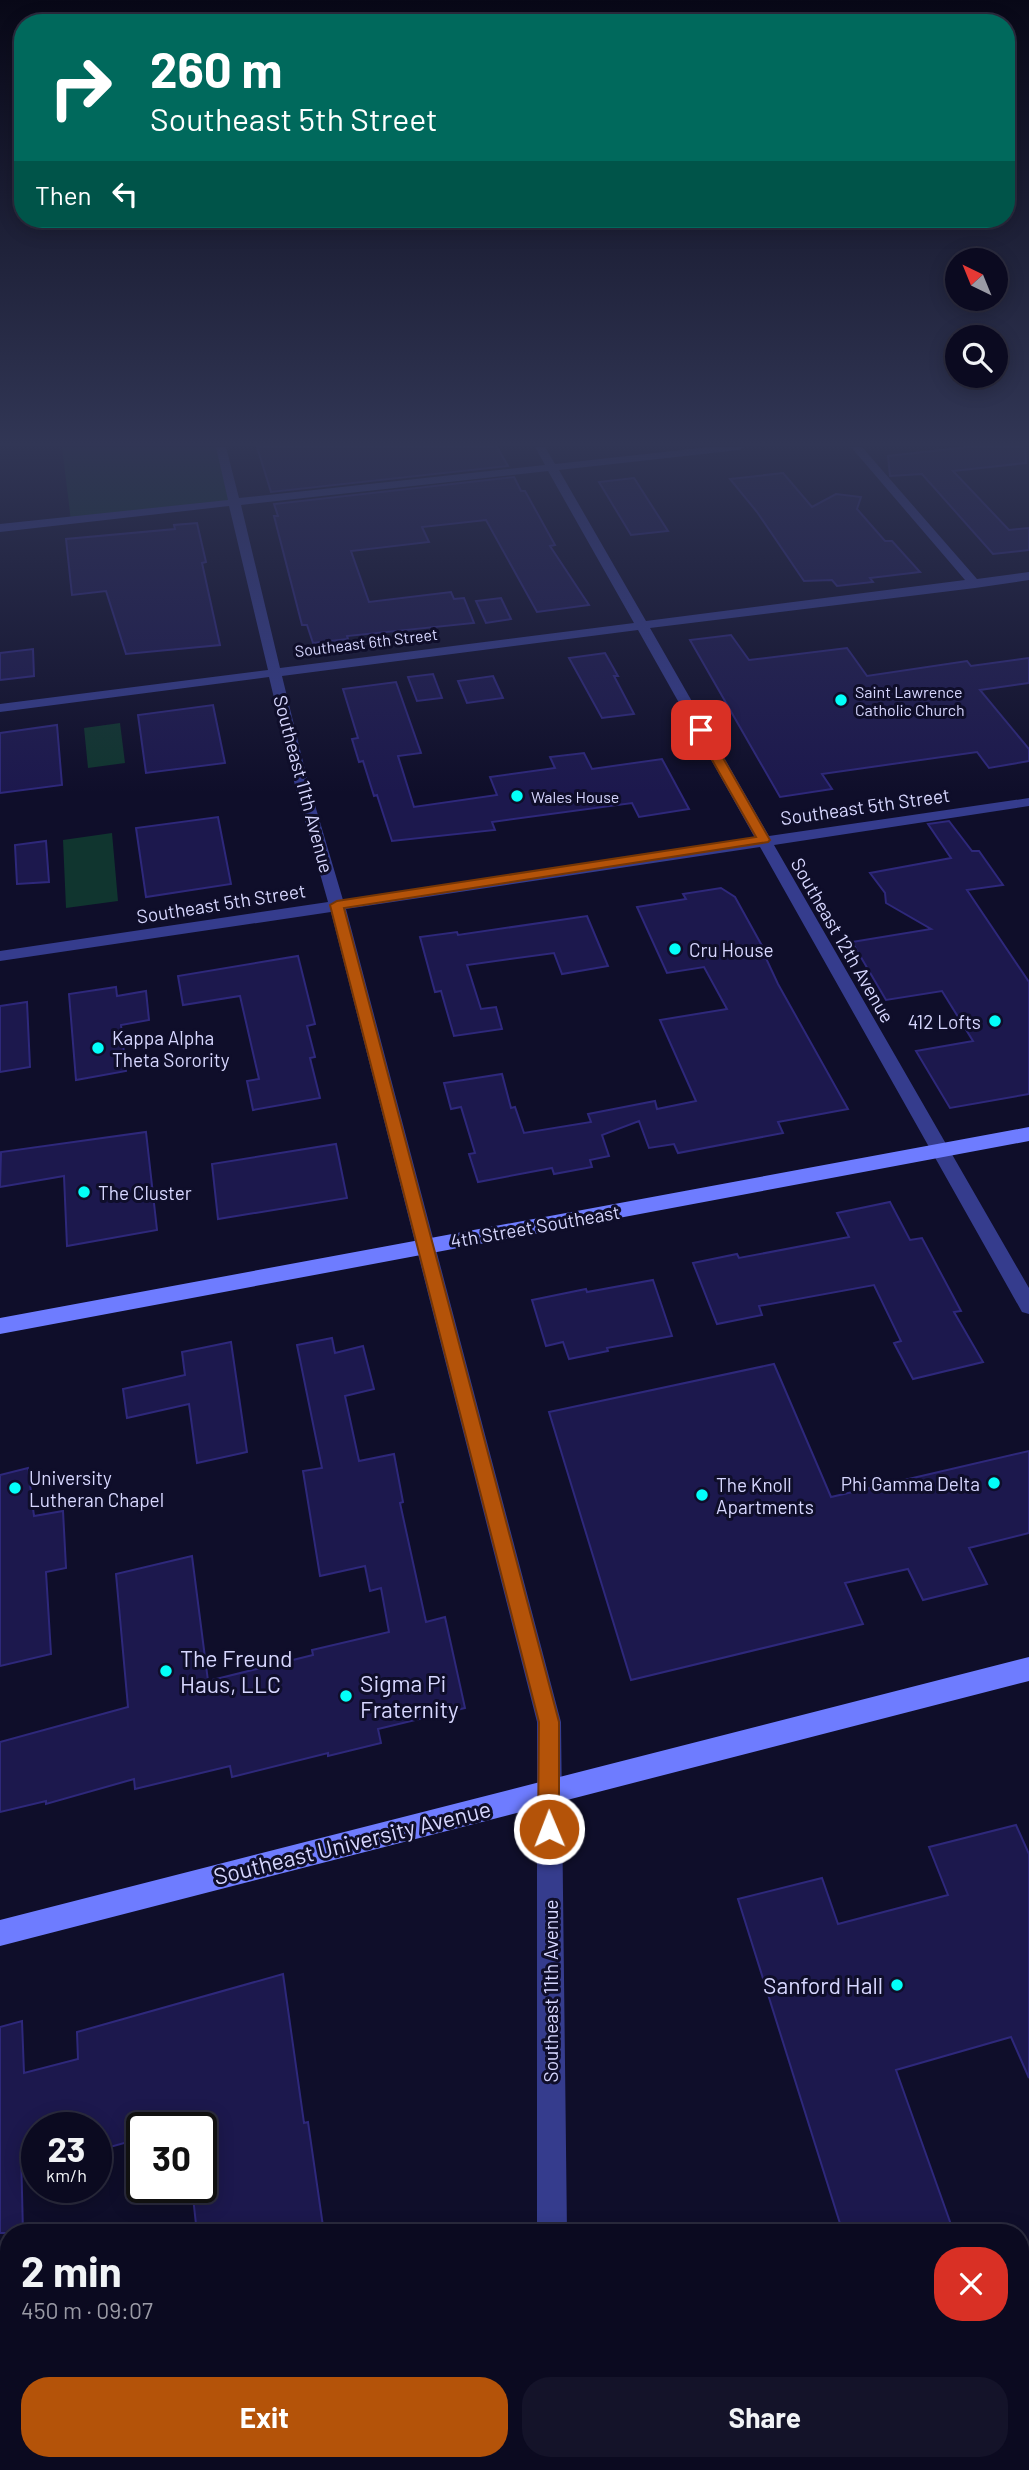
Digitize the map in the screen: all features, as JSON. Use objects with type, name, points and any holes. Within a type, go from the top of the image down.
[{"type":"main road","name":"4th Street Southeast","points":[[0,1326],[1029,1134]]},
{"type":"main road","name":"Southeast University Avenue","points":[[0,1933],[1029,1669]]},
{"type":"street","name":"Southeast 11th Avenue","points":[[247,562],[300,778],[337,905],[427,1246],[549,1722],[552,2224]]},
{"type":"street","name":"Southeast 12th Avenue","points":[[605,562],[1029,1306]]},
{"type":"street","points":[[956,562],[975,584]]},
{"type":"street","name":"Southeast 6th Street","points":[[0,708],[1029,576]]},
{"type":"street","name":"Southeast 5th Street","points":[[0,956],[1029,802]]},
{"type":"green space","points":[[120,723],[125,763],[88,768],[84,728]]},
{"type":"green space","points":[[112,833],[118,901],[66,908],[63,840]]},
{"type":"building","points":[[68,562],[205,562],[202,563],[220,645],[126,654],[106,591],[72,595]]},
{"type":"building","points":[[286,562],[355,562],[369,602],[451,592],[454,599],[464,598],[474,623],[347,636],[348,639],[313,643],[307,625],[302,625]]},
{"type":"building","points":[[509,562],[561,562],[589,605],[537,612]]},
{"type":"building","points":[[791,562],[911,562],[920,572],[870,578],[873,582],[837,586],[832,580],[804,581]]},
{"type":"building","points":[[501,598],[511,619],[486,623],[476,601]]},
{"type":"building","points":[[731,635],[749,660],[847,648],[867,676],[967,661],[971,666],[1029,658],[1029,683],[980,690],[1029,749],[1029,761],[989,768],[977,752],[822,774],[832,789],[780,797],[690,640]]},
{"type":"building","points":[[33,649],[34,676],[0,680],[0,653]]},
{"type":"building","points":[[605,653],[634,714],[602,718],[569,658]]},
{"type":"building","points":[[433,674],[442,698],[417,701],[408,677]]},
{"type":"building","points":[[493,676],[503,698],[467,703],[458,681]]},
{"type":"building","points":[[396,682],[421,753],[398,756],[414,807],[497,795],[490,777],[555,768],[550,757],[584,753],[592,769],[662,759],[689,809],[639,817],[632,803],[492,822],[495,830],[392,841],[363,761],[359,762],[352,739],[358,738],[343,689]]},
{"type":"building","points":[[213,705],[225,763],[146,773],[138,715]]},
{"type":"building","points":[[57,725],[62,785],[0,793],[0,733]]},
{"type":"building","points":[[218,817],[231,884],[146,897],[136,828]]},
{"type":"building","name":"412 Lofts","points":[[949,821],[972,851],[979,851],[1003,885],[967,890],[1029,982],[1029,1094],[950,1108],[916,1051],[973,1041],[942,991],[886,1000],[852,942],[931,929],[886,903],[885,893],[870,873],[951,858],[928,824]]},
{"type":"building","points":[[46,841],[49,882],[17,884],[15,845]]},
{"type":"building","points":[[721,888],[735,897],[766,953],[764,954],[778,984],[848,1109],[778,1122],[783,1133],[678,1153],[674,1144],[649,1148],[639,1121],[602,1135],[609,1156],[590,1160],[592,1167],[554,1174],[552,1168],[478,1182],[469,1154],[475,1153],[461,1107],[451,1109],[444,1083],[502,1074],[511,1108],[515,1107],[524,1133],[591,1122],[588,1114],[655,1101],[657,1109],[696,1101],[660,1020],[727,1009],[704,967],[667,973],[637,907],[686,899],[683,894]]},
{"type":"building","points":[[587,916],[608,966],[562,974],[554,953],[467,965],[481,1009],[496,1007],[502,1029],[454,1036],[441,991],[435,992],[420,937],[457,932],[458,935]]},
{"type":"building","points":[[298,956],[315,1024],[307,1026],[315,1057],[310,1058],[320,1098],[253,1110],[247,1081],[259,1079],[240,996],[183,1005],[178,976]]},
{"type":"building","name":"Kappa Alpha Theta Sorority","points":[[116,987],[117,996],[146,991],[149,1020],[121,1025],[126,1071],[76,1080],[69,994]]},
{"type":"building","points":[[27,1002],[30,1067],[0,1072],[0,1006]]},
{"type":"building","points":[[146,1132],[157,1230],[67,1246],[64,1176],[0,1187],[1,1152]]},
{"type":"building","points":[[336,1144],[347,1198],[218,1219],[212,1164]]},
{"type":"building","points":[[890,1202],[910,1240],[922,1238],[961,1311],[954,1312],[983,1362],[913,1379],[894,1343],[901,1341],[874,1285],[759,1306],[762,1315],[717,1324],[693,1263],[737,1254],[739,1258],[849,1237],[837,1213]]},
{"type":"building","points":[[653,1280],[672,1336],[607,1348],[608,1351],[569,1359],[563,1342],[546,1346],[532,1300]]},
{"type":"building","points":[[332,1338],[335,1353],[363,1346],[374,1389],[345,1396],[359,1461],[394,1454],[403,1502],[400,1503],[426,1622],[445,1617],[465,1708],[378,1729],[381,1743],[328,1756],[328,1753],[232,1777],[230,1766],[135,1789],[134,1779],[46,1804],[46,1801],[0,1812],[0,1742],[128,1707],[116,1574],[192,1556],[208,1681],[313,1655],[312,1650],[389,1632],[381,1588],[370,1591],[365,1566],[320,1576],[303,1471],[322,1468],[297,1345]]},
{"type":"building","points":[[231,1342],[247,1452],[197,1463],[189,1404],[127,1418],[123,1389],[185,1375],[182,1352]]},
{"type":"building","name":"The Knoll Apartments","points":[[774,1364],[831,1497],[1029,1451],[1029,1533],[969,1548],[987,1584],[923,1600],[908,1569],[845,1583],[863,1624],[631,1680],[549,1412]]},
{"type":"building","points":[[28,1468],[34,1516],[63,1511],[66,1568],[46,1572],[51,1654],[0,1666],[0,1475]]},
{"type":"building","name":"Sanford Hall","points":[[1016,1825],[1029,1854],[1029,2078],[1011,2037],[896,2070],[951,2224],[840,2224],[738,1899],[822,1878],[838,1924],[948,1895],[929,1847]]},
{"type":"building","points":[[283,1974],[304,2123],[308,2122],[323,2224],[196,2224],[194,2203],[217,2203],[217,2112],[126,2112],[126,2143],[112,2146],[112,2112],[21,2112],[23,2224],[0,2224],[0,2027],[22,2021],[24,2073],[78,2059],[77,2032]]},
{"type":"place","name":"Saint Lawrence Catholic Church","points":[[841,700]]},
{"type":"place","name":"Wales House","points":[[517,796]]},
{"type":"place","name":"Cru House","points":[[675,949]]},
{"type":"place","name":"412 Lofts","points":[[995,1021]]},
{"type":"place","name":"Kappa Alpha Theta Sorority","points":[[98,1048]]},
{"type":"place","name":"The Cluster","points":[[84,1192]]},
{"type":"place","name":"Phi Gamma Delta","points":[[994,1483]]},
{"type":"place","name":"University Lutheran Chapel","points":[[15,1488]]},
{"type":"place","name":"The Knoll Apartments","points":[[702,1495]]},
{"type":"place","name":"The Freund Haus, LLC","points":[[166,1671]]},
{"type":"place","name":"Sigma Pi Fraternity","points":[[346,1696]]},
{"type":"place","name":"Sanford Hall","points":[[897,1985]]},
{"type":"route","points":[[549,1829],[549,1722],[337,905],[764,840],[701,730]]}]
